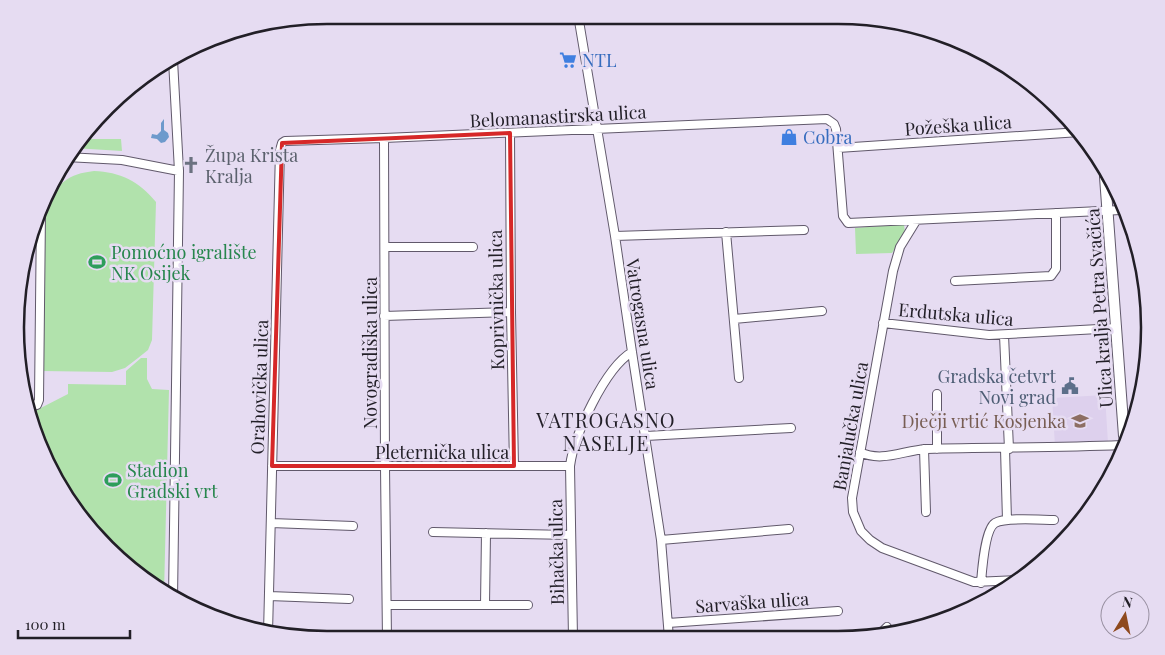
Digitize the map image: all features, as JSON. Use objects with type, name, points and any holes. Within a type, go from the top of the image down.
[{"type":"main road","name":"Ulica kralja Petra Svačića","points":[[1106,185],[1123,429]]},
{"type":"street","name":"Vatrogasna ulica","points":[[580,24],[598,129],[662,540],[669,631]]},
{"type":"street","points":[[173,66],[179,171],[173,589]]},
{"type":"street","name":"Belomanastirska ulica","points":[[282,143],[289,140],[384,138],[823,119],[831,120],[834,124],[838,148]]},
{"type":"street","name":"Koprivnička ulica","points":[[510,133],[514,466]]},
{"type":"street","name":"Požeška ulica","points":[[838,148],[1070,133]]},
{"type":"street","name":"Novogradiška ulica","points":[[384,138],[387,631]]},
{"type":"street","name":"Orahovička ulica","points":[[268,625],[280,150],[282,143]]},
{"type":"street","points":[[838,148],[843,216],[848,223],[1118,210]]},
{"type":"street","points":[[76,158],[122,160],[179,171]]},
{"type":"street","points":[[955,281],[1051,276],[1056,269],[1056,213]]},
{"type":"street","name":"Banjalučka ulica","points":[[916,221],[906,235],[896,257],[852,504],[857,522],[864,535],[882,548],[964,579],[981,582],[1005,581]]},
{"type":"street","points":[[34,406],[37,405],[39,400],[41,228]]},
{"type":"street","points":[[615,236],[804,230]]},
{"type":"street","points":[[726,232],[738,378]]},
{"type":"street","points":[[384,247],[473,247]]},
{"type":"street","points":[[734,318],[822,311]]},
{"type":"street","points":[[384,316],[511,312]]},
{"type":"street","name":"Erdutska ulica","points":[[883,323],[1004,335],[1116,328]]},
{"type":"street","points":[[1004,335],[1007,520]]},
{"type":"street","points":[[570,466],[579,432],[587,413],[614,369],[626,355],[632,352]]},
{"type":"street","points":[[937,394],[937,449]]},
{"type":"street","points":[[646,436],[791,428]]},
{"type":"street","points":[[860,452],[877,458],[924,449],[1007,449],[1118,445]]},
{"type":"street","points":[[924,449],[926,512]]},
{"type":"street","name":"Pleternička ulica","points":[[272,466],[570,466]]},
{"type":"street","name":"Bihačka ulica","points":[[570,466],[572,631]]},
{"type":"street","points":[[981,582],[990,528],[997,522],[1007,520],[1054,520]]},
{"type":"street","points":[[271,523],[353,526]]},
{"type":"street","points":[[662,540],[790,529]]},
{"type":"street","points":[[433,532],[571,535]]},
{"type":"street","points":[[485,605],[486,533]]},
{"type":"street","points":[[269,596],[348,599]]},
{"type":"street","points":[[387,605],[528,605]]},
{"type":"street","name":"Sarvaška ulica","points":[[668,623],[838,611]]},
{"type":"highlighted area","points":[[510,133],[514,466],[272,466],[282,143]]},
{"type":"shaded area","name":"Dječji vrtić Kosjenka","points":[[1105,395],[1108,443],[1055,446],[1052,398]]},
{"type":"green space","points":[[90,139],[121,139],[122,151],[83,149]]},
{"type":"green space","points":[[85,172],[112,173],[121,176],[143,188],[156,202],[152,340],[148,350],[125,368],[112,372],[41,371],[46,214],[60,185],[71,177]]},
{"type":"green space","points":[[904,224],[905,233],[892,253],[856,254],[855,228]]},
{"type":"green space","name":"Stadion Gradski vrt","points":[[141,358],[147,358],[147,379],[152,389],[169,390],[164,583],[127,556],[99,528],[75,496],[55,462],[35,411],[68,394],[68,384],[126,385],[126,371]]},
{"type":"water","points":[[164,119],[164,130],[168,133],[169,137],[165,142],[161,143],[157,139],[151,138],[152,134],[157,135],[161,131],[161,123]]},
{"type":"place","name":"NTL","points":[[568,60]]},
{"type":"place","name":"Cobra","points":[[789,137]]},
{"type":"place","name":"Župa Krista Kralja","points":[[191,165]]},
{"type":"place","name":"Pomoćno igralište NK Osijek","points":[[97,262]]},
{"type":"place","name":"Gradska četvrt Novi grad","points":[[1070,386]]},
{"type":"place","name":"Dječji vrtić Kosjenka","points":[[1080,421]]},
{"type":"place","name":"Stadion Gradski vrt","points":[[113,480]]},
{"type":"district","name":"VATROGASNO NASELJE","points":[[606,430]]}]
